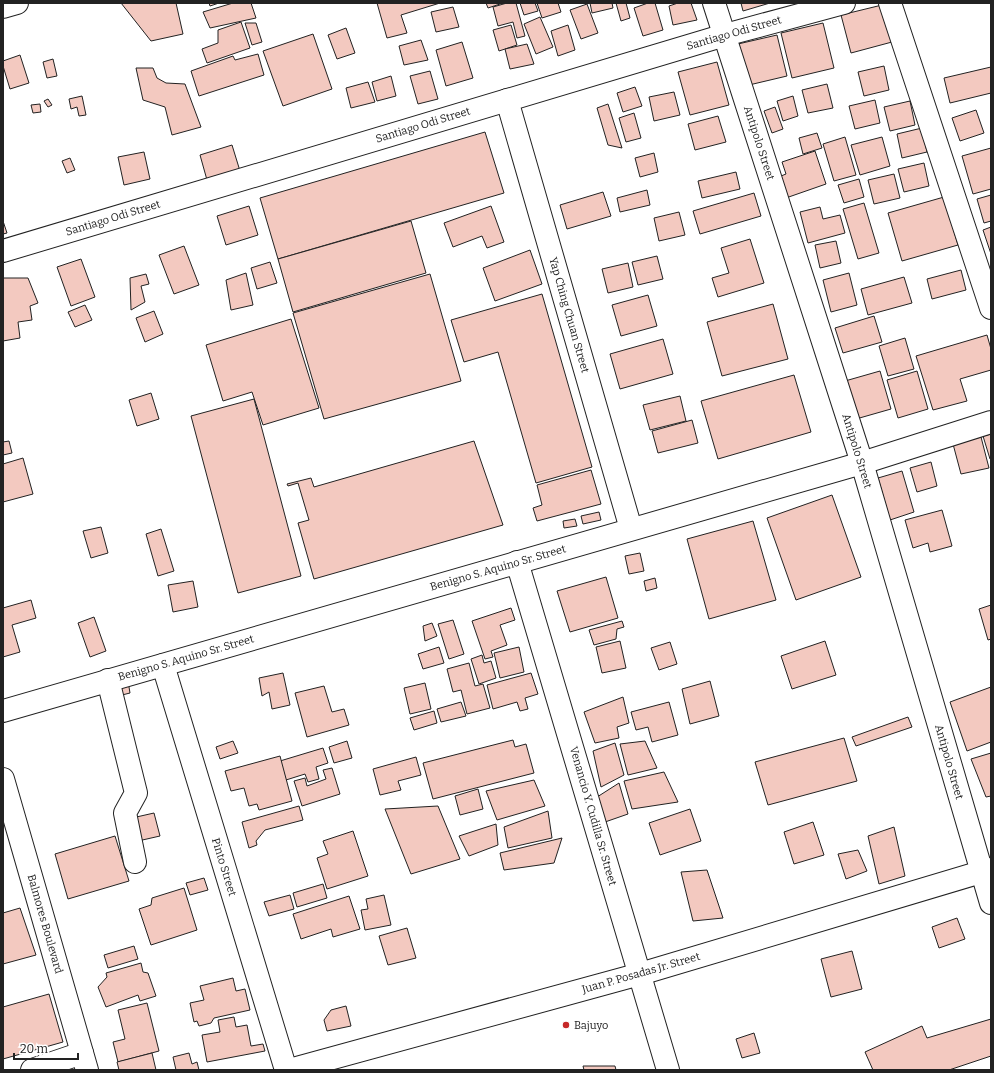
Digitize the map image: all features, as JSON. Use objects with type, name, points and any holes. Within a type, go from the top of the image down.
[{"type":"street","points":[[3,7],[17,3]]},
{"type":"street","name":"Antipolo Street","points":[[714,3],[862,463],[986,870],[991,903]]},
{"type":"street","name":"Santiago Odi Street","points":[[3,251],[725,35],[844,3]]},
{"type":"street","points":[[890,3],[991,308]]},
{"type":"street","name":"Yap Ching Chuan Street","points":[[507,100],[631,530]]},
{"type":"street","name":"Benigno S. Aquino Sr. Street","points":[[3,711],[862,463],[991,422]]},
{"type":"street","name":"Venancio Y. Cudilla Sr. Street","points":[[517,562],[668,1070]]},
{"type":"street","name":"Pinto Street","points":[[163,665],[286,1070]]},
{"type":"street","points":[[108,680],[136,793],[125,813],[135,862]]},
{"type":"street","name":"Balmores Boulevard","points":[[3,779],[85,1062]]},
{"type":"street","name":"Juan P. Posadas Jr. Street","points":[[289,1070],[640,974],[986,870]]},
{"type":"street","points":[[32,1070],[85,1062]]},
{"type":"building","points":[[121,3],[176,3],[183,34],[151,41]]},
{"type":"building","points":[[209,3],[219,3],[210,6]]},
{"type":"building","points":[[233,3],[251,3],[256,18],[210,28],[203,12]]},
{"type":"building","points":[[377,3],[440,3],[401,15],[407,33],[387,38]]},
{"type":"building","points":[[486,3],[503,3],[488,8]]},
{"type":"building","points":[[507,3],[516,3],[525,36],[517,38],[513,22],[498,26],[493,7]]},
{"type":"building","points":[[520,3],[535,3],[538,11],[524,15]]},
{"type":"building","points":[[537,3],[558,3],[561,12],[542,18]]},
{"type":"building","points":[[590,3],[612,3],[613,8],[592,13]]},
{"type":"building","points":[[616,3],[626,3],[630,18],[621,21]]},
{"type":"building","points":[[648,3],[655,3],[663,30],[643,36],[634,8]]},
{"type":"building","points":[[678,3],[691,3],[697,20],[673,25],[669,6]]},
{"type":"building","points":[[741,3],[770,3],[743,11]]},
{"type":"building","points":[[587,4],[598,33],[581,39],[570,10]]},
{"type":"building","points":[[882,5],[892,42],[851,53],[841,15]]},
{"type":"building","points":[[453,7],[459,27],[436,32],[431,12]]},
{"type":"building","points":[[540,17],[553,47],[536,54],[524,24]]},
{"type":"building","points":[[241,22],[250,48],[207,63],[202,49],[218,43],[218,30]]},
{"type":"building","points":[[245,23],[256,23],[262,42],[252,45]]},
{"type":"building","points":[[823,23],[834,68],[792,78],[781,33]]},
{"type":"building","points":[[511,25],[517,45],[499,51],[493,30]]},
{"type":"building","points":[[568,25],[575,50],[558,56],[551,31]]},
{"type":"building","points":[[346,28],[355,53],[337,59],[328,35]]},
{"type":"building","points":[[313,34],[332,89],[283,106],[263,51]]},
{"type":"building","points":[[777,35],[787,76],[749,85],[738,44]]},
{"type":"building","points":[[421,40],[428,60],[404,65],[399,46]]},
{"type":"building","points":[[462,42],[473,78],[446,86],[436,50]]},
{"type":"building","points":[[527,44],[534,64],[510,69],[505,49]]},
{"type":"building","points":[[258,54],[264,75],[199,96],[191,71],[233,56],[235,60]]},
{"type":"building","points":[[20,55],[29,83],[10,89],[3,66],[3,61]]},
{"type":"building","points":[[53,59],[57,76],[47,78],[43,62]]},
{"type":"building","points":[[717,62],[729,105],[690,115],[678,72]]},
{"type":"building","points":[[884,66],[889,90],[864,96],[858,72]]},
{"type":"building","points":[[991,67],[991,93],[950,103],[944,78]]},
{"type":"building","points":[[136,68],[153,68],[157,78],[166,83],[185,84],[201,127],[172,135],[165,107],[143,100]]},
{"type":"building","points":[[430,71],[438,99],[418,104],[410,76]]},
{"type":"building","points":[[391,76],[396,96],[377,101],[372,82]]},
{"type":"building","points":[[368,82],[375,102],[351,108],[346,88]]},
{"type":"building","points":[[827,84],[833,108],[808,113],[802,90]]},
{"type":"building","points":[[635,87],[642,106],[623,112],[617,93]]},
{"type":"building","points":[[674,92],[680,115],[654,121],[649,97]]},
{"type":"building","points":[[82,96],[86,115],[79,116],[77,107],[71,109],[69,99]]},
{"type":"building","points":[[793,96],[798,116],[783,121],[777,101]]},
{"type":"building","points":[[48,99],[52,105],[48,107],[44,101]]},
{"type":"building","points":[[875,100],[880,123],[855,129],[849,106]]},
{"type":"building","points":[[910,101],[915,125],[890,131],[884,107]]},
{"type":"building","points":[[40,104],[41,112],[33,113],[31,105]]},
{"type":"building","points":[[608,104],[622,148],[608,145],[597,108]]},
{"type":"building","points":[[775,107],[783,129],[772,133],[764,111]]},
{"type":"building","points":[[976,110],[984,133],[960,141],[952,118]]},
{"type":"building","points":[[634,113],[641,138],[626,142],[619,118]]},
{"type":"building","points":[[718,116],[726,142],[695,150],[688,124]]},
{"type":"building","points":[[922,128],[927,152],[902,158],[897,134]]},
{"type":"building","points":[[485,132],[504,193],[278,259],[260,198]]},
{"type":"building","points":[[817,133],[822,148],[803,154],[799,138]]},
{"type":"building","points":[[845,137],[856,175],[834,181],[823,144]]},
{"type":"building","points":[[882,137],[890,166],[860,175],[851,145]]},
{"type":"building","points":[[232,145],[240,171],[207,180],[200,155]]},
{"type":"building","points":[[991,148],[991,189],[973,194],[962,156]]},
{"type":"building","points":[[815,151],[826,184],[783,199],[776,178],[786,174],[782,162]]},
{"type":"building","points":[[144,152],[150,179],[124,185],[118,157]]},
{"type":"building","points":[[654,153],[658,172],[640,177],[635,158]]},
{"type":"building","points":[[70,158],[75,170],[67,173],[62,161]]},
{"type":"building","points":[[924,163],[929,186],[904,192],[898,169]]},
{"type":"building","points":[[736,172],[740,189],[702,198],[698,181]]},
{"type":"building","points":[[894,174],[900,198],[874,204],[868,180]]},
{"type":"building","points":[[859,179],[864,197],[844,203],[838,185]]},
{"type":"building","points":[[647,190],[650,205],[620,212],[617,198]]},
{"type":"building","points":[[603,192],[611,216],[567,229],[560,205]]},
{"type":"building","points":[[754,193],[761,216],[700,234],[693,211]]},
{"type":"building","points":[[991,195],[991,221],[984,223],[977,199]]},
{"type":"building","points":[[944,197],[958,245],[902,261],[888,213]]},
{"type":"building","points":[[864,203],[879,253],[858,259],[843,209]]},
{"type":"building","points":[[249,206],[258,235],[226,245],[217,216]]},
{"type":"building","points":[[491,206],[504,242],[487,248],[482,236],[453,247],[444,223]]},
{"type":"building","points":[[820,207],[823,219],[840,215],[845,233],[808,243],[800,212]]},
{"type":"building","points":[[679,212],[685,235],[659,241],[654,218]]},
{"type":"building","points":[[3,221],[7,233],[3,234]]},
{"type":"building","points":[[411,221],[426,273],[293,312],[278,259]]},
{"type":"building","points":[[991,227],[991,254],[983,230]]},
{"type":"building","points":[[750,239],[764,283],[718,297],[712,278],[729,273],[721,248]]},
{"type":"building","points":[[836,241],[841,263],[820,268],[815,245]]},
{"type":"building","points":[[184,246],[199,285],[174,294],[159,255]]},
{"type":"building","points":[[530,250],[542,284],[495,301],[483,268]]},
{"type":"building","points":[[657,256],[663,279],[638,285],[632,262]]},
{"type":"building","points":[[81,259],[95,297],[71,306],[57,267]]},
{"type":"building","points":[[270,262],[277,283],[257,289],[251,268]]},
{"type":"building","points":[[628,263],[633,287],[608,293],[602,269]]},
{"type":"building","points":[[961,270],[966,290],[932,299],[927,279]]},
{"type":"building","points":[[246,273],[253,305],[231,310],[226,280]]},
{"type":"building","points":[[849,273],[857,305],[831,312],[823,280]]},
{"type":"building","points":[[146,274],[149,284],[141,286],[145,302],[131,310],[130,278]]},
{"type":"building","points":[[430,274],[461,381],[324,419],[293,313]]},
{"type":"building","points":[[904,277],[912,303],[868,315],[861,289]]},
{"type":"building","points":[[3,278],[28,278],[38,303],[30,306],[32,320],[18,322],[20,338],[3,341]]},
{"type":"building","points":[[542,294],[592,467],[536,483],[498,352],[464,362],[451,320]]},
{"type":"building","points":[[648,295],[657,326],[621,336],[612,305]]},
{"type":"building","points":[[773,304],[788,359],[722,376],[707,322]]},
{"type":"building","points":[[85,305],[92,320],[75,327],[68,312]]},
{"type":"building","points":[[154,311],[163,334],[145,342],[136,318]]},
{"type":"building","points":[[874,316],[882,342],[843,353],[835,328]]},
{"type":"building","points":[[291,319],[319,408],[263,425],[252,392],[223,401],[206,345]]},
{"type":"building","points":[[987,335],[991,349],[991,370],[960,379],[967,401],[933,410],[916,356]]},
{"type":"building","points":[[905,338],[914,369],[888,376],[879,346]]},
{"type":"building","points":[[663,339],[673,374],[620,389],[610,354]]},
{"type":"building","points":[[880,371],[891,409],[856,419],[845,381]]},
{"type":"building","points":[[917,371],[928,409],[898,418],[887,380]]},
{"type":"building","points":[[794,375],[811,432],[718,459],[701,401]]},
{"type":"building","points":[[151,393],[159,419],[137,426],[129,400]]},
{"type":"building","points":[[680,396],[686,421],[650,430],[643,405]]},
{"type":"building","points":[[254,399],[301,576],[238,593],[191,416]]},
{"type":"building","points":[[692,420],[698,443],[658,453],[652,431]]},
{"type":"building","points":[[991,434],[991,459],[990,459],[983,436]]},
{"type":"building","points":[[981,437],[989,468],[961,474],[953,444]]},
{"type":"building","points":[[9,441],[12,453],[3,455],[3,442]]},
{"type":"building","points":[[474,441],[503,525],[314,579],[298,523],[309,520],[298,483],[288,486],[287,484],[311,478],[314,487]]},
{"type":"building","points":[[23,458],[33,494],[3,502],[3,464]]},
{"type":"building","points":[[931,462],[937,486],[917,492],[910,468]]},
{"type":"building","points":[[591,470],[601,504],[537,521],[533,508],[542,505],[537,485]]},
{"type":"building","points":[[902,471],[914,512],[890,520],[878,478]]},
{"type":"building","points":[[832,495],[861,577],[796,600],[767,518]]},
{"type":"building","points":[[942,510],[952,546],[930,552],[928,543],[913,548],[905,520]]},
{"type":"building","points":[[599,512],[601,520],[583,524],[581,516]]},
{"type":"building","points":[[575,519],[577,526],[564,528],[563,521]]},
{"type":"building","points":[[753,521],[776,600],[709,619],[687,539]]},
{"type":"building","points":[[101,527],[108,553],[91,558],[83,531]]},
{"type":"building","points":[[161,529],[174,571],[158,576],[146,534]]},
{"type":"building","points":[[640,553],[644,571],[629,574],[625,556]]},
{"type":"building","points":[[606,577],[618,618],[570,632],[557,591]]},
{"type":"building","points":[[655,578],[657,588],[646,591],[644,581]]},
{"type":"building","points":[[193,581],[198,607],[173,612],[168,585]]},
{"type":"building","points":[[31,600],[36,618],[12,625],[20,652],[3,657],[3,608]]},
{"type":"building","points":[[991,605],[991,639],[988,640],[979,609]]},
{"type":"building","points":[[511,608],[515,620],[500,625],[507,645],[491,651],[493,657],[485,659],[472,621]]},
{"type":"building","points":[[94,617],[106,651],[90,657],[78,623]]},
{"type":"building","points":[[453,620],[464,654],[449,659],[438,624]]},
{"type":"building","points":[[622,621],[624,627],[617,629],[616,639],[594,645],[589,630]]},
{"type":"building","points":[[432,623],[437,636],[425,641],[423,626]]},
{"type":"building","points":[[620,641],[626,668],[602,673],[596,647]]},
{"type":"building","points":[[825,641],[836,675],[792,689],[781,656]]},
{"type":"building","points":[[670,642],[677,664],[659,670],[651,648]]},
{"type":"building","points":[[439,647],[444,663],[423,669],[418,654]]},
{"type":"building","points":[[519,647],[524,672],[500,678],[494,653]]},
{"type":"building","points":[[482,655],[484,663],[491,661],[496,678],[479,684],[471,659]]},
{"type":"building","points":[[469,663],[475,686],[483,684],[490,708],[467,714],[461,690],[453,692],[447,669]]},
{"type":"building","points":[[283,673],[290,705],[272,709],[269,692],[262,696],[259,678]]},
{"type":"building","points":[[531,673],[538,694],[525,698],[528,709],[520,711],[517,702],[493,709],[487,685]]},
{"type":"building","points":[[128,681],[130,693],[118,696],[115,685]]},
{"type":"building","points":[[710,681],[719,716],[690,724],[682,689]]},
{"type":"building","points":[[425,683],[431,709],[410,714],[404,688]]},
{"type":"building","points":[[324,686],[332,712],[344,709],[349,725],[307,737],[295,693]]},
{"type":"building","points":[[991,687],[991,742],[967,751],[950,702]]},
{"type":"building","points":[[623,697],[629,723],[617,727],[619,738],[595,743],[584,712]]},
{"type":"building","points":[[461,702],[466,716],[441,722],[437,709]]},
{"type":"building","points":[[669,702],[678,735],[652,742],[648,727],[636,730],[631,712]]},
{"type":"building","points":[[434,711],[437,723],[414,730],[410,718]]},
{"type":"building","points":[[908,717],[912,727],[856,746],[852,737]]},
{"type":"building","points":[[844,738],[857,781],[768,805],[755,762]]},
{"type":"building","points":[[513,740],[515,747],[526,744],[534,773],[433,799],[423,763]]},
{"type":"building","points":[[233,741],[238,753],[220,759],[216,747]]},
{"type":"building","points":[[347,741],[352,758],[334,763],[329,747]]},
{"type":"building","points":[[645,741],[657,768],[628,775],[620,744]]},
{"type":"building","points":[[615,743],[624,775],[601,787],[593,751]]},
{"type":"building","points":[[323,748],[328,763],[316,767],[319,779],[308,782],[305,774],[286,780],[280,761]]},
{"type":"building","points":[[991,753],[991,796],[986,797],[971,759]]},
{"type":"building","points":[[280,756],[292,801],[259,810],[257,804],[249,806],[244,788],[231,791],[225,771]]},
{"type":"building","points":[[416,757],[421,775],[398,781],[401,790],[380,795],[373,769]]},
{"type":"building","points":[[332,768],[340,794],[302,806],[294,781],[305,778],[307,786],[326,779],[323,770]]},
{"type":"building","points":[[664,772],[678,802],[632,809],[624,781]]},
{"type":"building","points":[[534,780],[545,806],[497,820],[486,791]]},
{"type":"building","points":[[619,783],[628,814],[605,822],[594,799]]},
{"type":"building","points":[[478,789],[483,809],[460,815],[455,796]]},
{"type":"building","points":[[299,806],[303,820],[265,830],[256,841],[257,845],[249,848],[242,822]]},
{"type":"building","points":[[438,806],[460,859],[411,874],[385,809]]},
{"type":"building","points":[[690,809],[701,841],[660,855],[649,823]]},
{"type":"building","points":[[548,811],[552,838],[508,848],[504,827]]},
{"type":"building","points":[[154,813],[160,836],[138,841],[132,818]]},
{"type":"building","points":[[813,822],[824,855],[794,864],[784,832]]},
{"type":"building","points":[[496,824],[498,845],[469,856],[459,836]]},
{"type":"building","points":[[894,827],[905,876],[879,884],[868,836]]},
{"type":"building","points":[[353,831],[368,876],[327,889],[317,858],[328,854],[323,841]]},
{"type":"building","points":[[115,836],[129,881],[68,899],[55,854]]},
{"type":"building","points":[[562,838],[554,863],[504,870],[500,853]]},
{"type":"building","points":[[858,850],[867,871],[846,879],[838,854]]},
{"type":"building","points":[[707,870],[723,918],[693,921],[681,872]]},
{"type":"building","points":[[204,878],[208,890],[190,895],[186,883]]},
{"type":"building","points":[[323,884],[327,898],[297,907],[293,893]]},
{"type":"building","points":[[184,888],[197,930],[151,945],[139,909],[151,905],[152,898]]},
{"type":"building","points":[[290,895],[294,909],[269,916],[264,902]]},
{"type":"building","points":[[384,895],[391,925],[365,930],[361,910],[368,909],[366,899]]},
{"type":"building","points":[[349,896],[360,929],[333,937],[331,929],[301,939],[293,914]]},
{"type":"building","points":[[20,908],[36,955],[3,964],[3,913]]},
{"type":"building","points":[[957,918],[965,939],[939,948],[932,927]]},
{"type":"building","points":[[407,928],[416,958],[388,965],[379,936]]},
{"type":"building","points":[[134,946],[138,959],[108,968],[104,955]]},
{"type":"building","points":[[852,951],[862,989],[831,997],[821,959]]},
{"type":"building","points":[[141,963],[143,972],[148,973],[156,996],[140,1001],[138,995],[106,1007],[98,987],[107,977],[106,973]]},
{"type":"building","points":[[233,978],[236,991],[245,989],[250,1010],[214,1018],[211,1023],[199,1026],[197,1021],[194,1022],[190,1003],[204,1000],[200,986]]},
{"type":"building","points":[[49,994],[63,1042],[3,1059],[3,1007]]},
{"type":"building","points":[[147,1003],[159,1051],[118,1062],[113,1042],[125,1039],[118,1010]]},
{"type":"building","points":[[346,1006],[351,1026],[327,1031],[324,1020],[331,1010]]},
{"type":"building","points":[[234,1017],[236,1027],[247,1025],[251,1046],[263,1044],[265,1051],[207,1062],[202,1035],[220,1032],[218,1020]]},
{"type":"building","points":[[991,1019],[991,1056],[949,1070],[873,1070],[865,1052],[922,1026],[927,1038]]},
{"type":"building","points":[[754,1033],[760,1053],[742,1058],[736,1039]]},
{"type":"building","points":[[152,1053],[156,1070],[119,1070],[117,1062]]},
{"type":"building","points":[[189,1053],[192,1064],[197,1062],[199,1070],[176,1070],[173,1057]]},
{"type":"building","points":[[583,1066],[615,1066],[616,1070],[584,1070]]},
{"type":"place","name":"Bajuyo","points":[[566,1025]]}]
